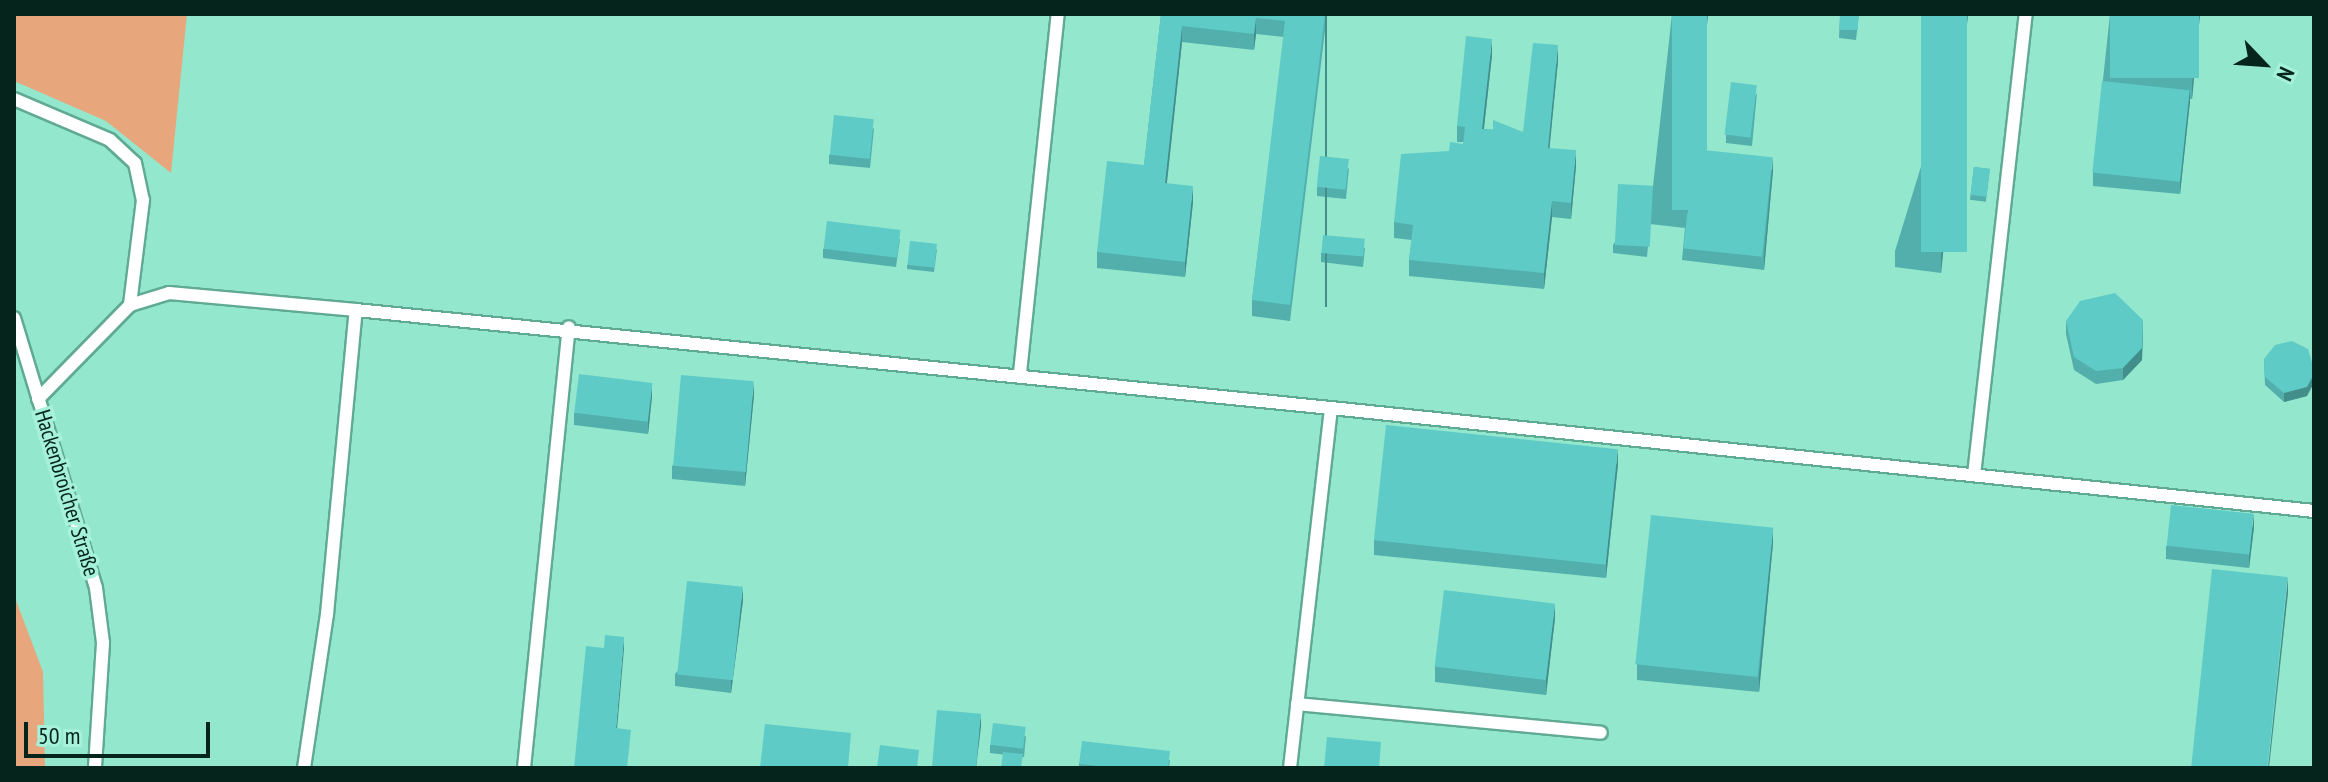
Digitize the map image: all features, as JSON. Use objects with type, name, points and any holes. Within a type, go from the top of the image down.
[{"type":"lane","points":[[1020,373],[1058,14]]},
{"type":"lane","points":[[1974,475],[2026,14]]},
{"type":"lane","points":[[14,99],[110,140],[135,163],[143,200],[130,305]]},
{"type":"lane","points":[[38,399],[130,305],[169,293],[569,327],[2314,511]]},
{"type":"lane","points":[[304,768],[356,310]]},
{"type":"lane","name":"Hackenbroicher Straße","points":[[14,318],[96,588],[103,643],[95,768]]},
{"type":"lane","points":[[524,768],[569,327]]},
{"type":"lane","points":[[1290,768],[1331,408]]},
{"type":"lane","points":[[1297,704],[1601,733]]},
{"type":"shaded area","points":[[14,14],[2314,14],[2314,768],[14,768]]},
{"type":"shaded area","points":[[14,14],[187,14],[171,173],[106,121],[14,81]]},
{"type":"shaded area","points":[[14,595],[43,672],[45,768],[14,766]]},
{"type":"building","points":[[1161,14],[1325,14],[1290,305],[1252,300],[1285,21],[1256,18],[1254,34],[1182,26],[1165,183],[1193,186],[1185,262],[1097,252],[1107,161],[1144,165]]},
{"type":"building","points":[[1672,14],[1707,14],[1707,210],[1672,210]]},
{"type":"building","points":[[1840,14],[1858,14],[1858,30],[1840,30]]},
{"type":"building","points":[[1921,14],[1967,14],[1967,252],[1921,252]]},
{"type":"building","points":[[2110,14],[2199,14],[2199,78],[2110,78]]},
{"type":"building","points":[[1466,36],[1492,39],[1482,129],[1493,130],[1493,120],[1523,132],[1533,43],[1558,45],[1548,148],[1576,150],[1571,203],[1552,201],[1544,273],[1409,260],[1413,225],[1394,222],[1401,154],[1449,151],[1450,142],[1463,144],[1465,127],[1457,126]]},
{"type":"building","points":[[2102,81],[2190,90],[2180,182],[2092,172]]},
{"type":"building","points":[[1731,82],[1757,85],[1750,138],[1725,135]]},
{"type":"building","points":[[834,115],[874,119],[870,159],[830,155]]},
{"type":"building","points":[[1694,149],[1773,157],[1762,257],[1684,248]]},
{"type":"building","points":[[1320,156],[1349,159],[1346,190],[1317,187]]},
{"type":"building","points":[[1974,167],[1990,169],[1986,197],[1971,195]]},
{"type":"building","points":[[1618,184],[1653,186],[1650,247],[1615,245]]},
{"type":"building","points":[[827,221],[900,230],[897,258],[824,249]]},
{"type":"building","points":[[1323,235],[1365,239],[1363,257],[1321,253]]},
{"type":"building","points":[[910,241],[937,244],[934,268],[907,265]]},
{"type":"building","points":[[2115,293],[2143,320],[2142,348],[2123,368],[2096,371],[2074,357],[2066,321],[2080,301]]},
{"type":"building","points":[[2292,341],[2308,349],[2314,374],[2307,387],[2284,393],[2265,377],[2264,359],[2275,345]]},
{"type":"building","points":[[579,374],[652,383],[648,422],[574,413]]},
{"type":"building","points":[[681,375],[754,381],[746,472],[673,466]]},
{"type":"building","points":[[1386,425],[1618,449],[1606,565],[1374,540]]},
{"type":"building","points":[[2171,505],[2254,514],[2249,554],[2167,546]]},
{"type":"building","points":[[1651,515],[1773,528],[1758,677],[1635,664]]},
{"type":"building","points":[[2212,569],[2288,577],[2268,768],[2191,768]]},
{"type":"building","points":[[687,581],[743,587],[733,680],[677,674]]},
{"type":"building","points":[[1444,590],[1555,604],[1546,680],[1435,666]]},
{"type":"building","points":[[605,635],[624,637],[616,728],[631,730],[627,768],[574,768],[586,646],[604,648]]},
{"type":"building","points":[[937,710],[981,714],[976,768],[932,768]]},
{"type":"building","points":[[993,723],[1026,727],[1023,749],[990,745]]},
{"type":"building","points":[[765,724],[851,733],[848,768],[760,768]]},
{"type":"building","points":[[1327,737],[1381,742],[1379,768],[1324,768]]},
{"type":"building","points":[[1082,741],[1170,751],[1168,768],[1079,764]]},
{"type":"building","points":[[880,745],[919,750],[917,768],[877,768]]},
{"type":"building","points":[[1003,752],[1023,754],[1021,768],[1001,768]]}]
